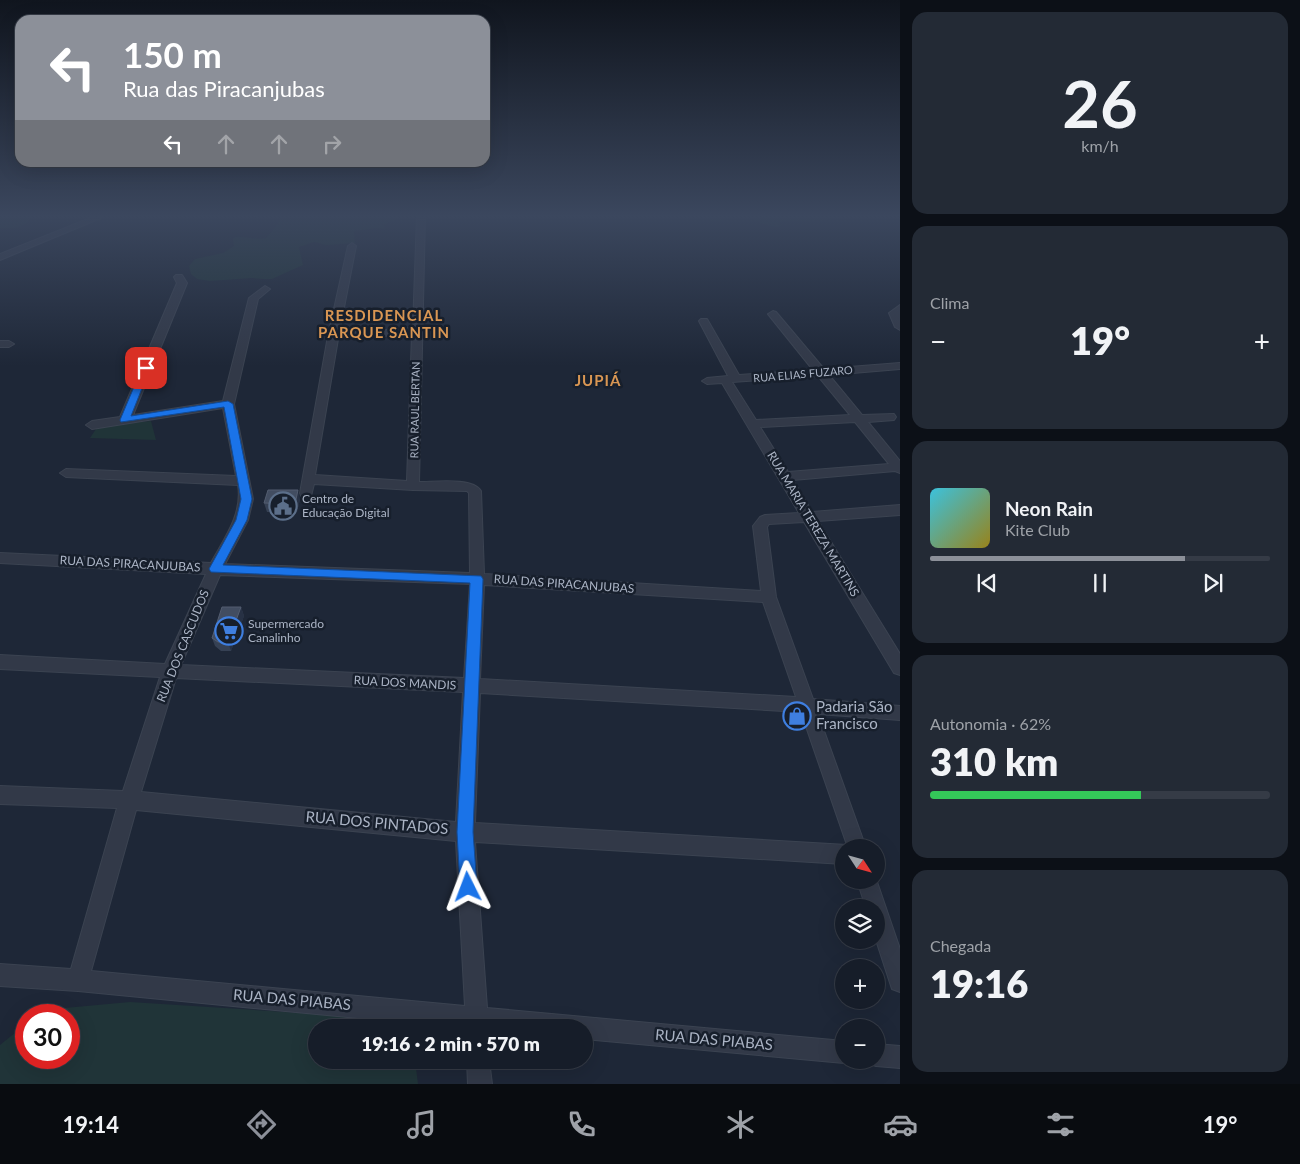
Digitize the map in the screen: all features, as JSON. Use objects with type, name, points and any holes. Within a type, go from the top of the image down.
[{"type":"street","points":[[306,493],[333,336],[348,266]]},
{"type":"street","name":"RUA RAUL BERTAN","points":[[413,486],[418,266]]},
{"type":"street","points":[[125,420],[182,283],[179,277]]},
{"type":"street","name":"RUA DOS CASCUDOS","points":[[78,980],[129,800],[170,672],[215,569],[241,520],[247,499],[228,404],[254,298],[265,289]]},
{"type":"street","points":[[900,308],[894,313],[900,327]]},
{"type":"street","points":[[773,314],[899,468]]},
{"type":"street","name":"RUA MARIA TEREZA MARTINS","points":[[704,321],[752,424],[900,668]]},
{"type":"street","points":[[333,336],[416,331]]},
{"type":"street","name":"RUA ELIAS FUZARO","points":[[707,381],[900,366]]},
{"type":"street","points":[[92,425],[228,404]]},
{"type":"street","points":[[752,424],[890,417]]},
{"type":"street","points":[[783,477],[899,468]]},
{"type":"street","points":[[66,474],[243,481]]},
{"type":"street","points":[[308,479],[413,486],[470,487],[475,491],[477,579],[465,832],[476,1019]]},
{"type":"street","points":[[853,839],[769,597],[760,531],[761,523],[765,520],[807,516],[898,514]]},
{"type":"street","name":"RUA DAS PIRACANJUBAS","points":[[0,558],[215,569],[477,579],[769,597]]},
{"type":"street","name":"RUA DOS MANDIS","points":[[0,662],[473,686],[806,706],[900,714]]},
{"type":"street","name":"RUA DOS PINTADOS","points":[[0,795],[129,800],[465,832],[835,853]]},
{"type":"street","points":[[885,935],[900,981]]},
{"type":"street","name":"RUA DAS PIABAS","points":[[0,976],[78,980],[448,1019]]},
{"type":"street","name":"RUA DAS PIABAS","points":[[593,1029],[835,1051]]},
{"type":"street","points":[[885,1056],[900,1057]]},
{"type":"street","points":[[479,1069],[480,1084]]},
{"type":"green space","points":[[189,266],[302,266],[272,279],[252,278],[210,281],[197,279],[191,274]]},
{"type":"green space","points":[[151,421],[156,440],[90,438],[98,426]]},
{"type":"green space","points":[[130,1002],[395,1019],[308,1019],[308,1069],[416,1069],[418,1084],[0,1084],[0,1045],[15,1033],[15,1069],[80,1069],[80,1007]]},
{"type":"building","points":[[268,490],[298,490],[295,504],[264,503]]},
{"type":"building","points":[[222,607],[241,607],[228,642],[218,642],[212,638]]},
{"type":"place","name":"Centro de Educação Digital","points":[[283,506]]},
{"type":"place","name":"Supermercado Canalinho","points":[[229,631]]},
{"type":"place","name":"Padaria São Francisco","points":[[797,716]]},
{"type":"district","name":"RESDIDENCIAL PARQUE SANTIN","points":[[384,324]]},
{"type":"district","name":"JUPIÁ","points":[[598,381]]},
{"type":"route","points":[[146,368],[125,420],[228,404],[247,499],[241,520],[215,569],[477,579],[465,832],[468,887]]}]
